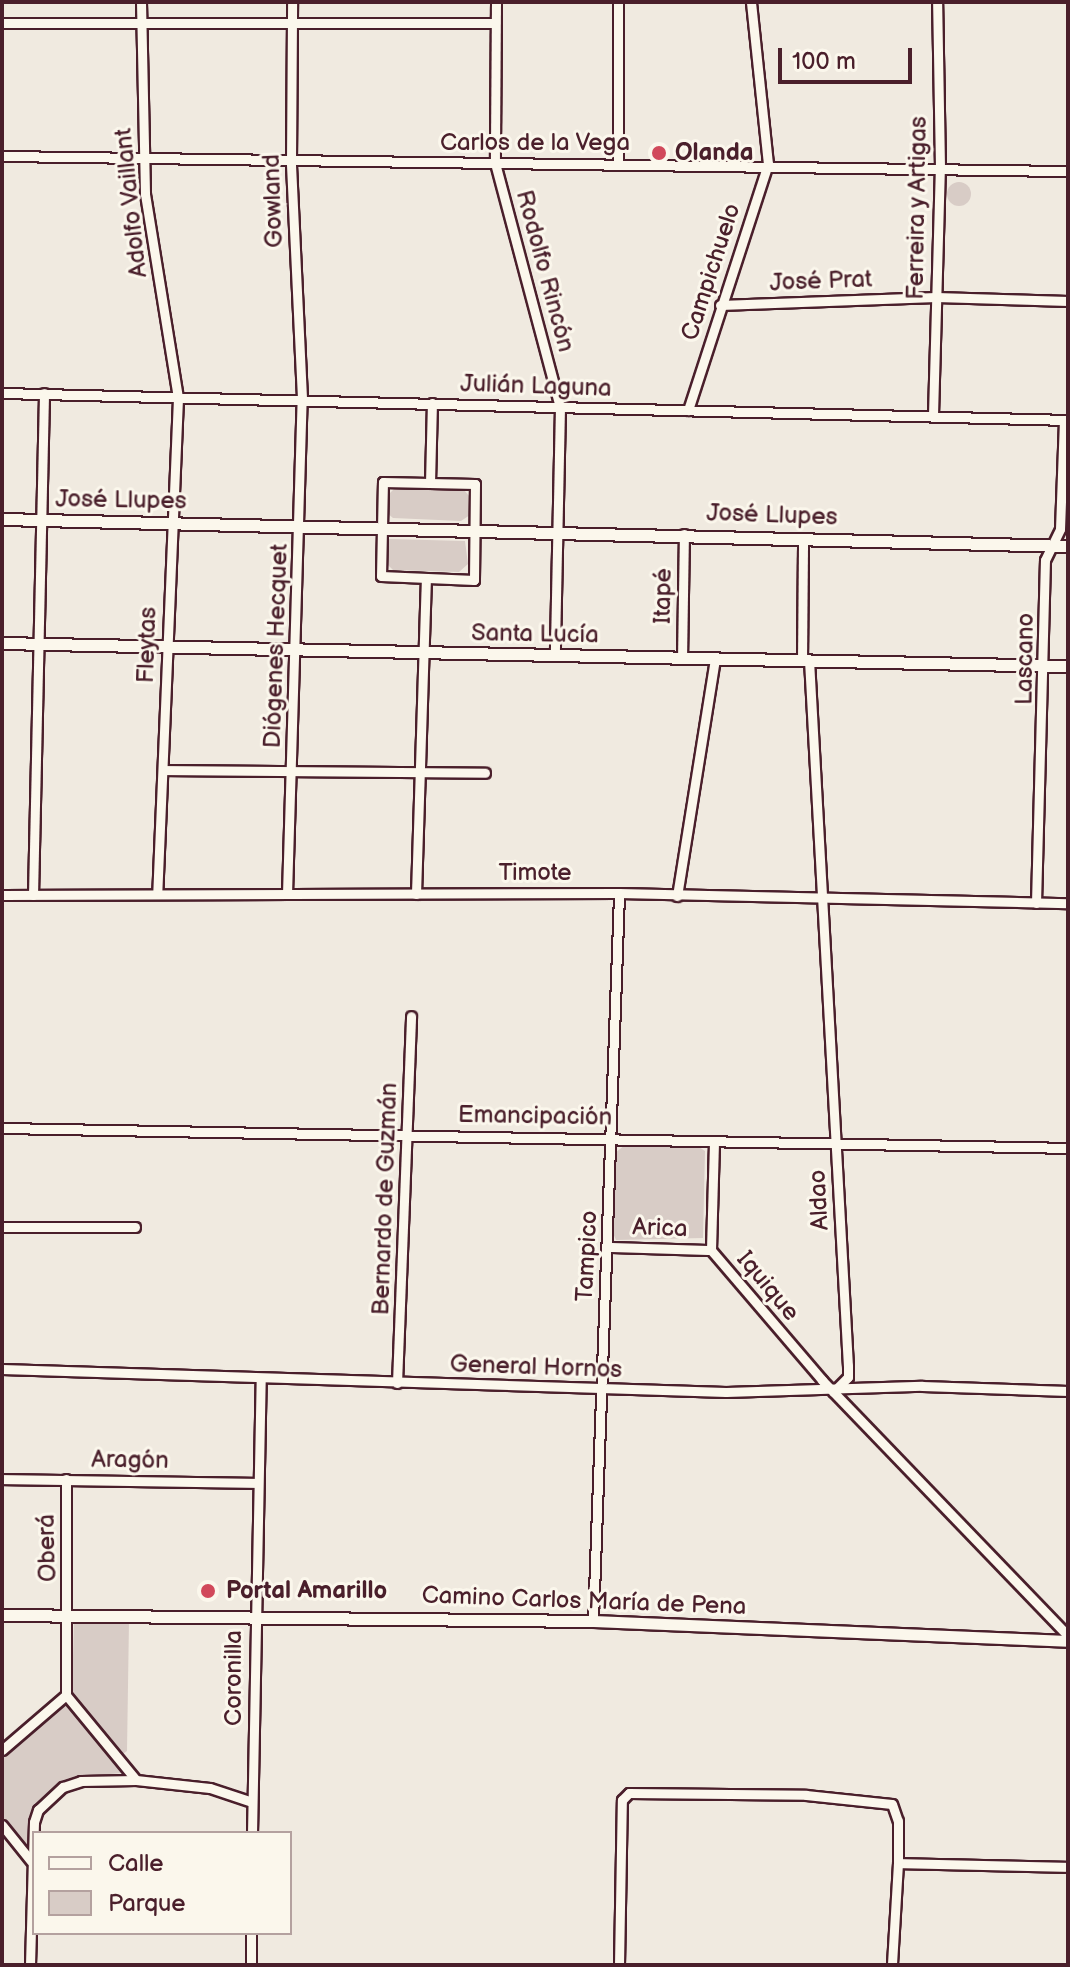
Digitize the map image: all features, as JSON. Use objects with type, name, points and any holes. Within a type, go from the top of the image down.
[{"type":"street","name":"Adolfo Vaillant","points":[[141,2],[143,158],[178,398]]},
{"type":"street","name":"Gowland","points":[[292,2],[291,161],[302,398]]},
{"type":"street","name":"Rodolfo Rincón","points":[[496,2],[495,163],[560,407],[555,656]]},
{"type":"street","points":[[618,2],[618,163]]},
{"type":"street","name":"Campichuelo","points":[[688,410],[768,164],[751,2]]},
{"type":"street","name":"Ferreira y Artigas","points":[[933,415],[940,167],[937,2]]},
{"type":"street","points":[[2,23],[495,23]]},
{"type":"street","name":"Carlos de la Vega","points":[[2,156],[768,164],[1068,171]]},
{"type":"street","name":"José Prat","points":[[720,305],[936,297],[1068,301]]},
{"type":"street","name":"Julián Laguna","points":[[2,393],[302,398],[1066,420]]},
{"type":"street","points":[[33,895],[44,393]]},
{"type":"street","name":"Fleytas","points":[[157,894],[178,398]]},
{"type":"street","name":"Diógenes Hecquet","points":[[287,894],[302,398]]},
{"type":"street","points":[[430,483],[432,403]]},
{"type":"street","name":"Lascano","points":[[1036,903],[1046,666],[1045,560],[1060,529],[1066,420]]},
{"type":"street","points":[[383,482],[430,483],[475,484],[474,580],[381,576],[383,482]]},
{"type":"street","name":"José Llupes","points":[[2,519],[1068,546]]},
{"type":"street","name":"Itapé","points":[[682,659],[684,534]]},
{"type":"street","name":"Aldao","points":[[803,539],[806,660],[823,902],[848,1366],[848,1377],[833,1392]]},
{"type":"street","points":[[416,894],[417,774],[426,578]]},
{"type":"street","name":"Santa Lucía","points":[[2,643],[1068,666]]},
{"type":"street","points":[[677,896],[715,660]]},
{"type":"street","points":[[163,770],[485,773]]},
{"type":"street","name":"Timote","points":[[2,895],[619,893],[823,902],[1068,903]]},
{"type":"street","name":"Tampico","points":[[593,1621],[619,893]]},
{"type":"street","name":"Bernardo de Guzmán","points":[[397,1383],[411,1016]]},
{"type":"street","name":"Emancipación","points":[[2,1128],[611,1136],[714,1142],[1068,1148]]},
{"type":"street","name":"Iquique","points":[[714,1142],[711,1250],[833,1392]]},
{"type":"street","points":[[2,1227],[135,1227]]},
{"type":"street","name":"Arica","points":[[608,1247],[711,1250]]},
{"type":"street","name":"General Hornos","points":[[2,1369],[601,1388],[833,1392],[922,1386],[1068,1391]]},
{"type":"street","name":"Coronilla","points":[[252,1831],[261,1378]]},
{"type":"street","points":[[833,1392],[1068,1639]]},
{"type":"street","name":"Aragón","points":[[2,1479],[257,1483]]},
{"type":"street","name":"Oberá","points":[[66,1479],[66,1695]]},
{"type":"street","name":"Camino Carlos María de Pena","points":[[2,1615],[593,1621],[1068,1639]]},
{"type":"street","points":[[2,1750],[66,1695],[136,1780]]},
{"type":"street","points":[[35,1831],[38,1810],[58,1791],[81,1781],[136,1780],[210,1788],[252,1802]]},
{"type":"street","points":[[619,1965],[623,1797],[728,1793],[883,1800],[897,1813],[898,1863],[892,1965]]},
{"type":"street","points":[[2,1825],[31,1861]]},
{"type":"street","points":[[30,1965],[32,1854]]},
{"type":"street","points":[[898,1863],[1068,1867]]},
{"type":"street","points":[[251,1935],[251,1965]]},
{"type":"green space","points":[[959,182],[967,186],[971,194],[967,202],[959,206],[951,202],[947,194],[951,186]]},
{"type":"green space","points":[[394,489],[463,489],[471,498],[470,515],[461,521],[393,518],[387,513],[388,495]]},
{"type":"green space","points":[[389,539],[465,541],[468,564],[459,572],[393,570],[386,563]]},
{"type":"green space","points":[[625,1145],[696,1145],[705,1151],[703,1238],[616,1240],[612,1231],[615,1153]]},
{"type":"green space","points":[[74,1619],[129,1621],[127,1751],[120,1756],[72,1693]]},
{"type":"green space","points":[[68,1703],[123,1773],[75,1777],[57,1786],[37,1806],[27,1846],[2,1818],[2,1755]]},
{"type":"place","name":"Olanda","points":[[659,153]]},
{"type":"place","name":"Portal Amarillo","points":[[208,1591]]}]
